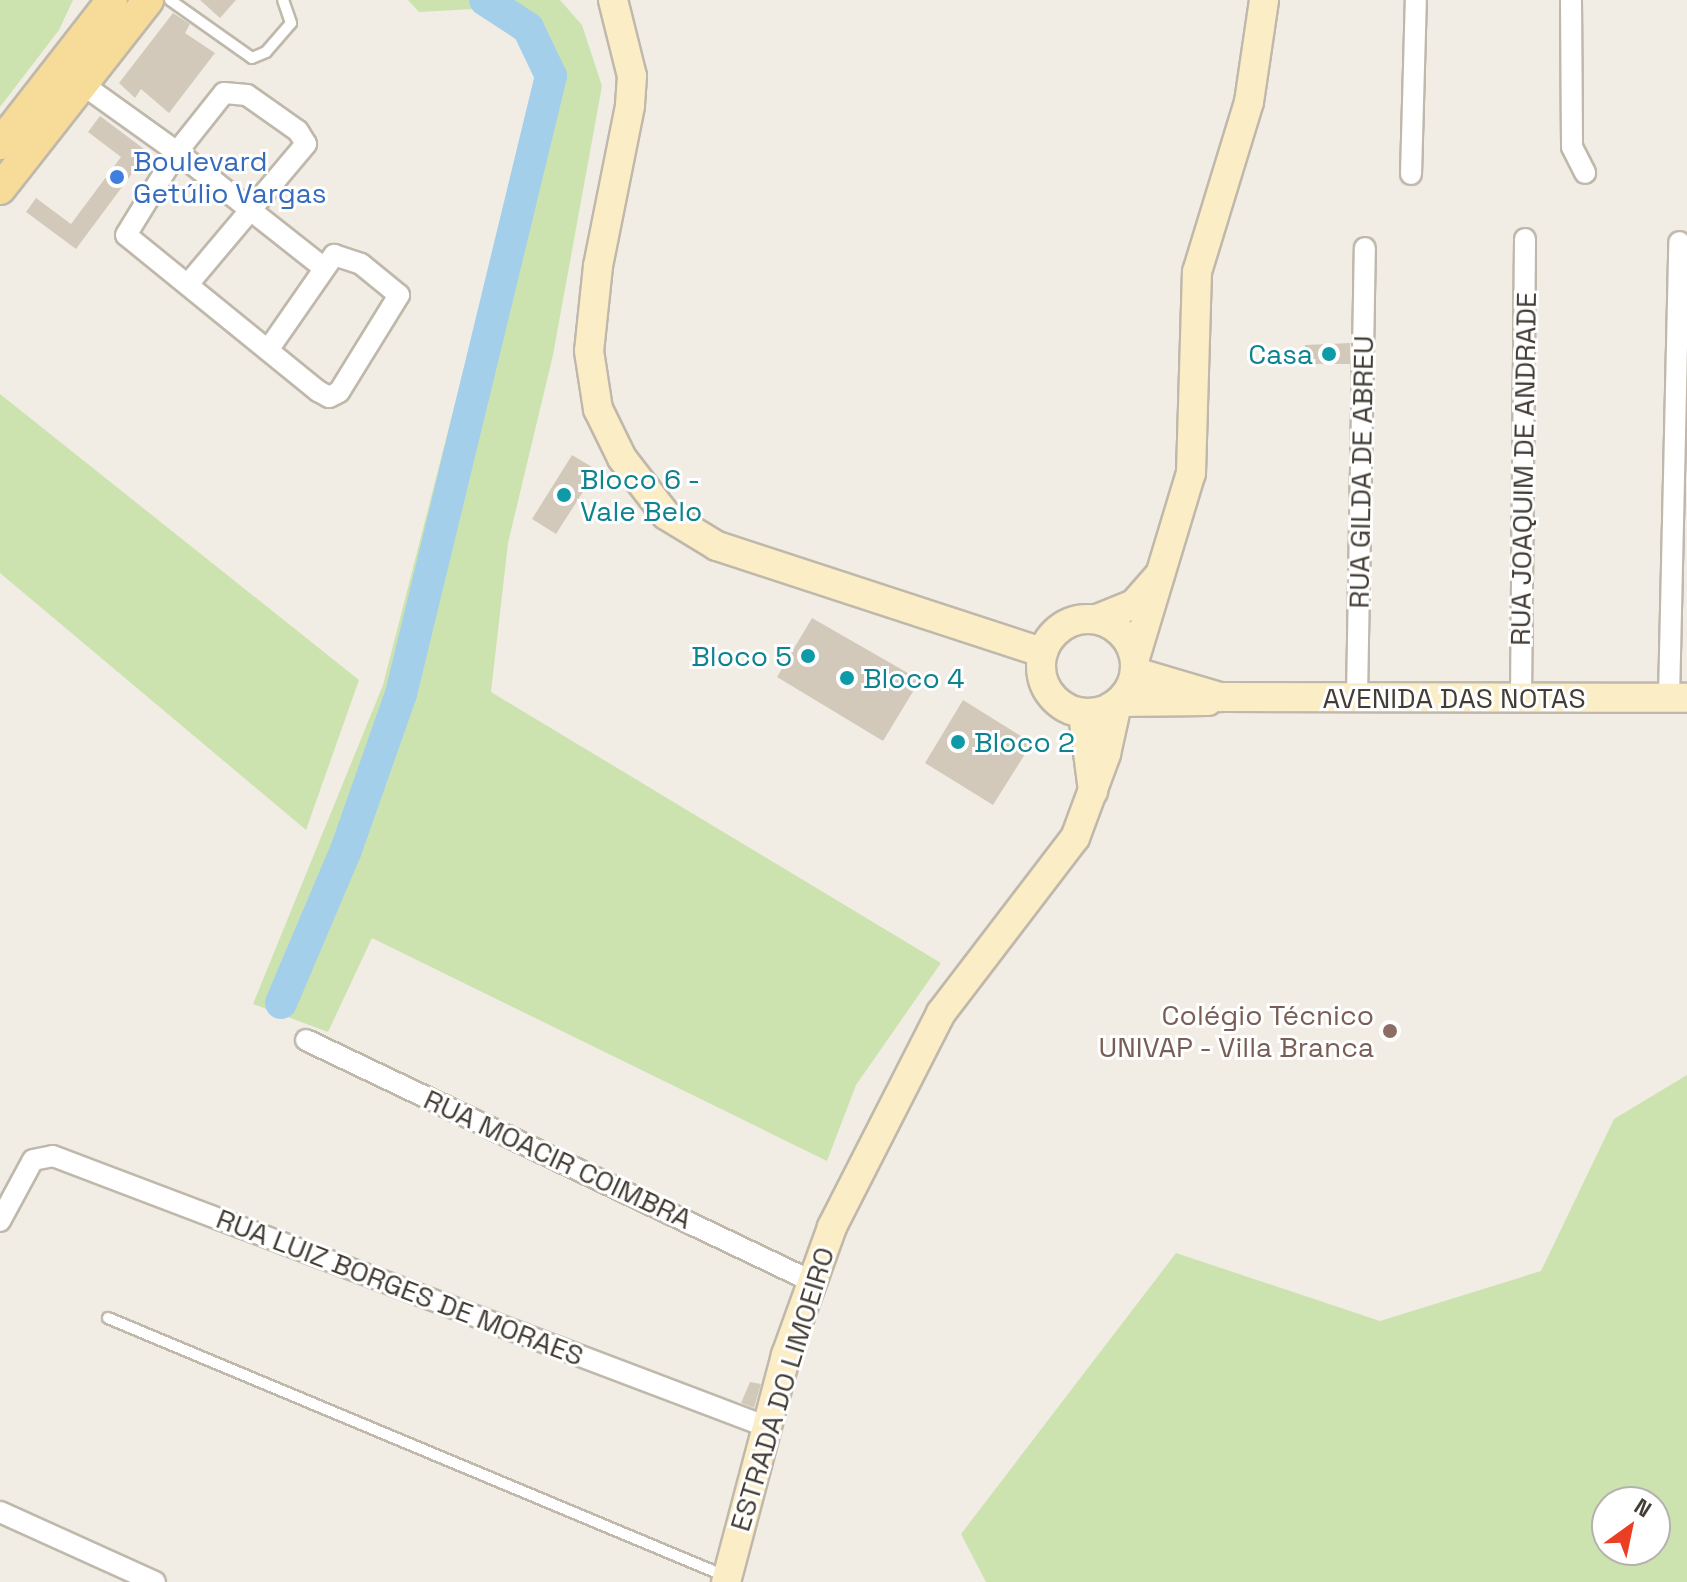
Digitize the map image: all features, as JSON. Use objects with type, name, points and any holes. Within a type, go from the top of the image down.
[{"type":"main road","points":[[0,144],[112,0]]},
{"type":"main road","points":[[0,189],[148,0]]},
{"type":"main road","points":[[613,0],[632,76],[630,106],[598,266],[589,351],[598,409],[622,458],[666,515],[717,546],[1042,652]]},
{"type":"main road","points":[[1118,703],[1135,665],[1195,444],[1202,248],[1249,102],[1264,0]]},
{"type":"main road","points":[[1083,714],[1048,692],[1042,652],[1063,625],[1097,619],[1134,604],[1162,570]]},
{"type":"main road","points":[[1097,619],[1122,633],[1135,665]]},
{"type":"main road","name":"AVENIDA DAS NOTAS","points":[[1135,665],[1220,697]]},
{"type":"main road","name":"AVENIDA DAS NOTAS","points":[[1083,714],[1118,703],[1176,705],[1220,697],[1678,698]]},
{"type":"main road","name":"ESTRADA DO LIMOEIRO","points":[[726,1579],[765,1426],[809,1280],[922,1044],[1053,873],[1084,820],[1118,703]]},
{"type":"main road","name":"ESTRADA DO LIMOEIRO","points":[[1083,714],[1093,791]]},
{"type":"street","points":[[1411,174],[1416,0]]},
{"type":"street","points":[[1571,0],[1571,140],[1585,173]]},
{"type":"street","points":[[82,84],[177,152],[250,213],[324,268]]},
{"type":"street","points":[[188,284],[306,144],[298,131],[247,95],[224,93],[177,152],[126,235],[318,391],[329,397],[339,392],[399,295],[345,255],[334,255],[268,350]]},
{"type":"street","name":"RUA JOAQUIM DE ANDRADE","points":[[1521,699],[1525,239]]},
{"type":"street","points":[[1678,698],[1679,242]]},
{"type":"street","name":"RUA GILDA DE ABREU","points":[[1357,697],[1365,248]]},
{"type":"street","name":"RUA MOACIR COIMBRA","points":[[306,1040],[809,1280]]},
{"type":"street","name":"RUA LUIZ BORGES DE MORAES","points":[[0,1221],[33,1160],[64,1159],[765,1426]]},
{"type":"street","points":[[0,1512],[155,1582]]},
{"type":"lane","points":[[170,0],[252,58],[266,52],[291,23],[283,0]]},
{"type":"lane","points":[[108,1318],[726,1579]]},
{"type":"green space","points":[[0,0],[73,0],[59,30],[0,107]]},
{"type":"green space","points":[[408,0],[560,0],[582,25],[602,86],[553,355],[508,543],[491,692],[941,963],[856,1085],[827,1161],[372,938],[328,1032],[253,1004],[383,685],[544,56],[545,27],[512,7],[419,12]]},
{"type":"green space","points":[[0,394],[359,680],[306,830],[0,573]]},
{"type":"green space","points":[[1687,1075],[1687,1582],[986,1582],[961,1534],[1176,1253],[1380,1321],[1541,1271],[1614,1119]]},
{"type":"building","points":[[200,0],[236,0],[220,18]]},
{"type":"building","points":[[173,13],[190,24],[185,33],[215,53],[169,113],[141,89],[135,98],[119,83]]},
{"type":"building","name":"Boulevard Getúlio Vargas","points":[[100,116],[148,152],[76,249],[26,212],[36,198],[71,224],[121,157],[88,132]]},
{"type":"building","name":"Casa","points":[[1350,343],[1350,364],[1307,364],[1305,345]]},
{"type":"building","name":"Bloco 6 - Vale Belo","points":[[572,455],[597,470],[556,534],[532,519]]},
{"type":"building","points":[[812,618],[920,680],[883,741],[777,677]]},
{"type":"building","points":[[963,700],[1032,743],[993,805],[925,763]]},
{"type":"building","points":[[750,1382],[761,1384],[754,1408],[741,1403]]},
{"type":"waterway","points":[[281,1003],[346,850],[401,694],[551,76],[528,28],[485,0]]},
{"type":"place","name":"Boulevard Getúlio Vargas","points":[[117,177]]},
{"type":"place","name":"Casa","points":[[1329,354]]},
{"type":"place","name":"Bloco 6 - Vale Belo","points":[[564,495]]},
{"type":"place","name":"Bloco 5","points":[[808,656]]},
{"type":"place","name":"Bloco 4","points":[[847,678]]},
{"type":"place","name":"Bloco 2","points":[[958,742]]},
{"type":"place","name":"Colégio Técnico UNIVAP - Villa Branca","points":[[1390,1031]]}]
